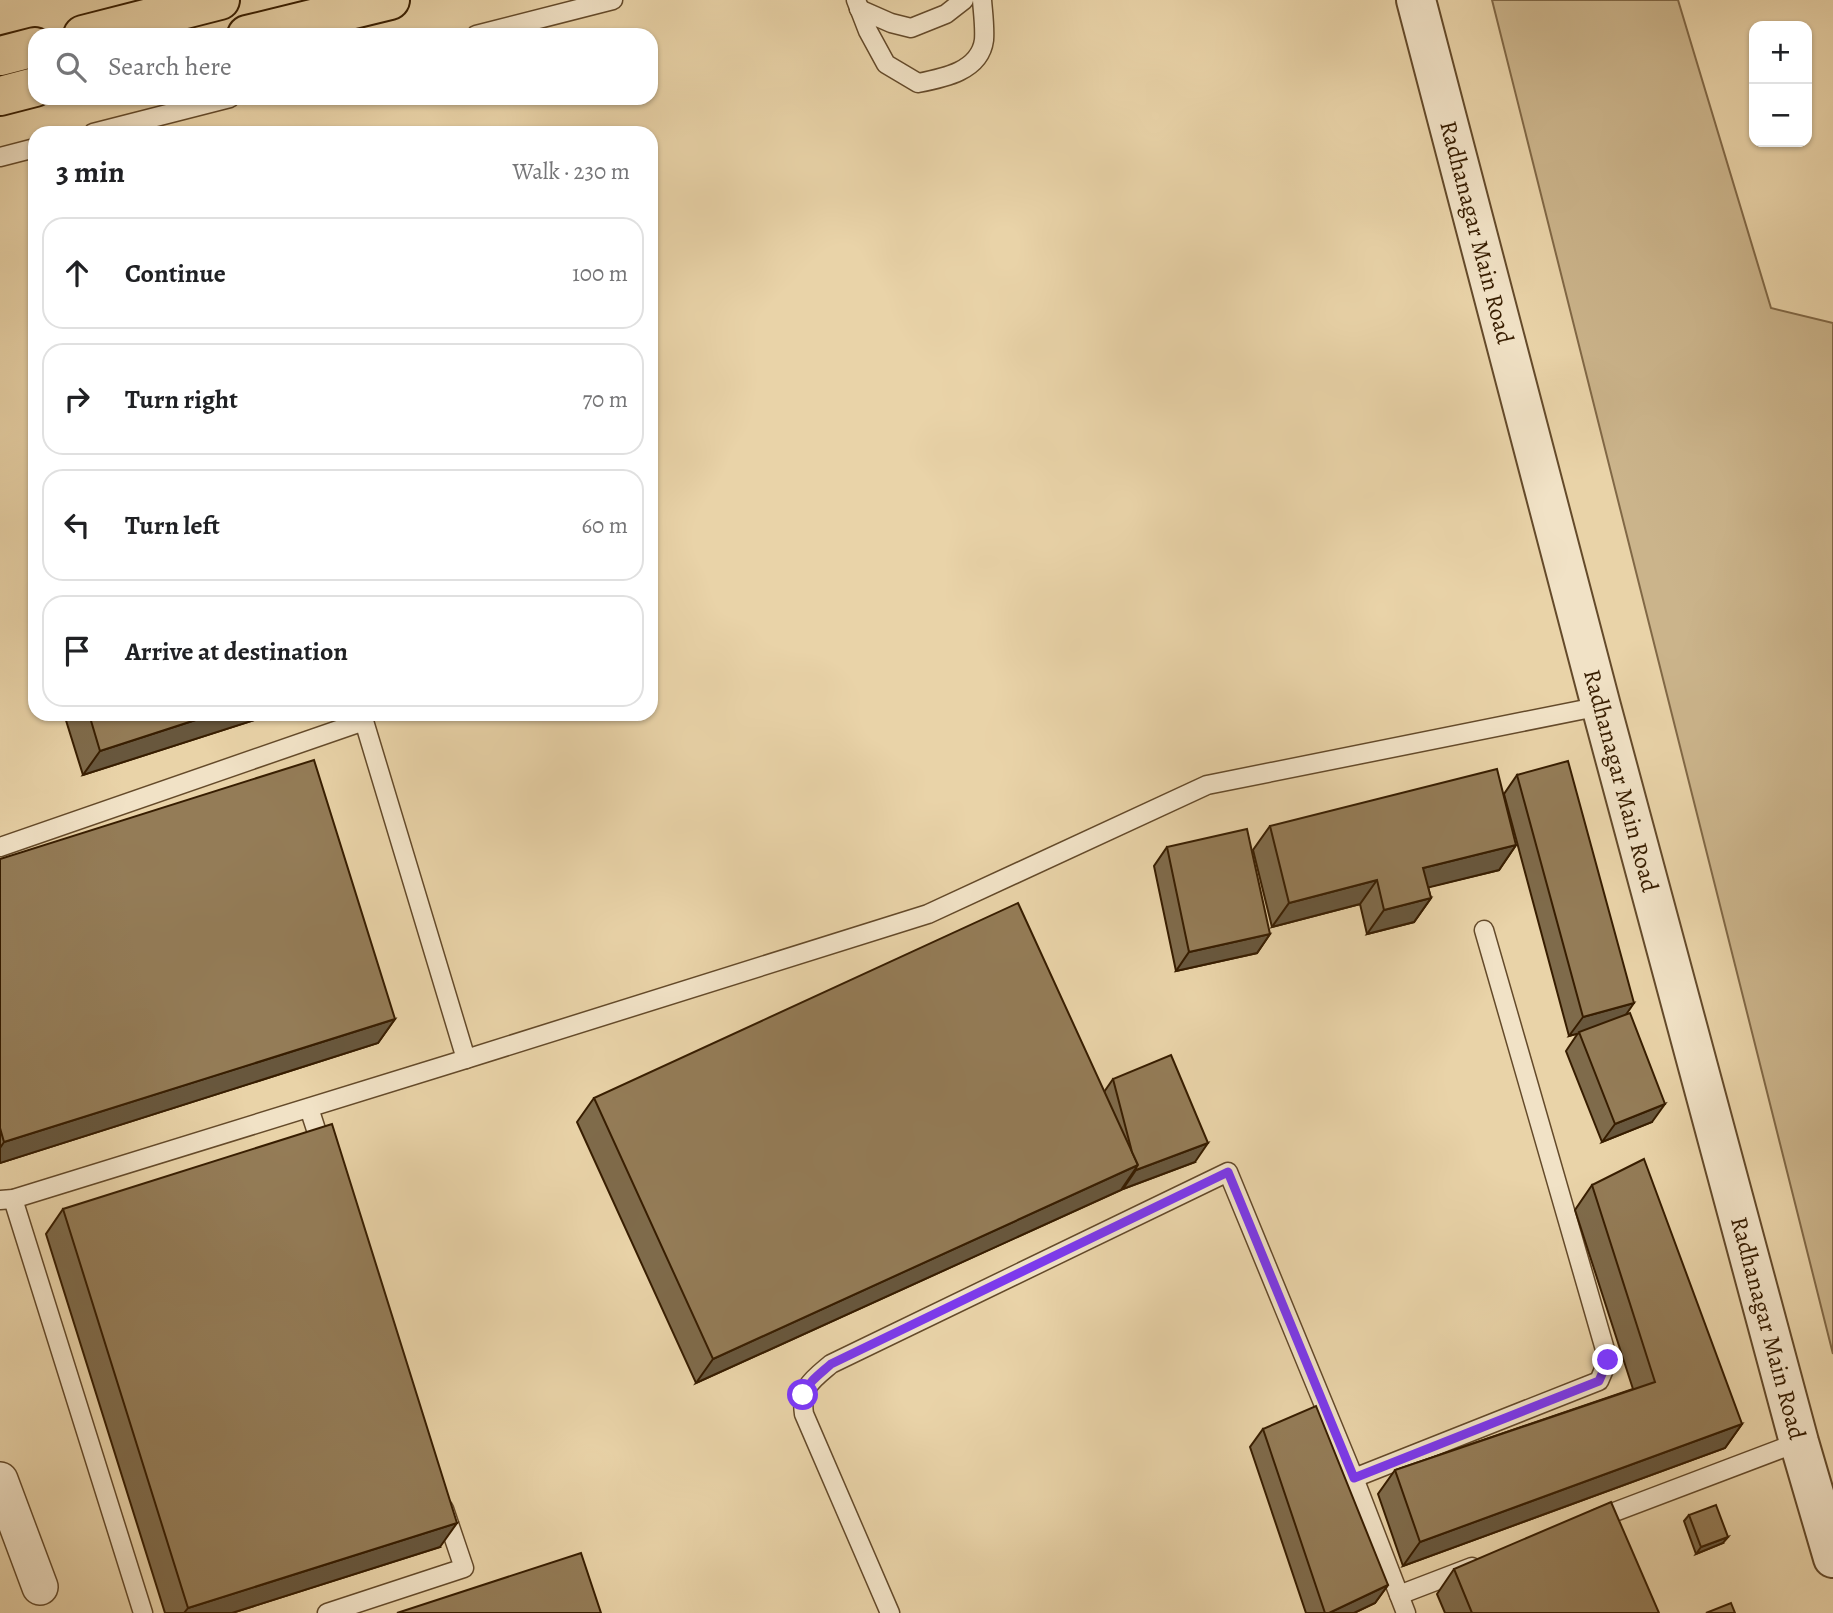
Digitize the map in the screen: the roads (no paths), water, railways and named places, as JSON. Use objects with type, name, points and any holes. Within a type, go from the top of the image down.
[{"type":"main road","points":[[110,28],[220,0]]},
{"type":"main road","points":[[276,28],[390,0]]},
{"type":"main road","points":[[0,56],[28,49]]},
{"type":"main road","points":[[0,96],[28,89]]},
{"type":"street","name":"Radhanagar Main Road","points":[[1416,0],[1601,706],[1799,1442],[1833,1558]]},
{"type":"street","points":[[0,1480],[40,1587]]},
{"type":"lane","points":[[503,28],[613,0]]},
{"type":"lane","points":[[858,4],[891,23],[911,28],[946,14],[964,0]]},
{"type":"lane","points":[[858,4],[868,31],[886,64],[918,83],[947,77],[973,63],[984,42],[982,0]]},
{"type":"lane","points":[[120,126],[203,105]]},
{"type":"lane","points":[[0,157],[28,150]]},
{"type":"lane","points":[[143,1613],[6,1200],[928,914],[1207,785],[1601,706]]},
{"type":"lane","points":[[0,847],[364,721],[466,1059]]},
{"type":"lane","points":[[1354,1478],[1599,1381],[1608,1360],[1484,930]]},
{"type":"lane","points":[[309,1108],[331,1174]]},
{"type":"lane","points":[[890,1613],[804,1415],[803,1395],[807,1387],[831,1364],[1228,1172],[1354,1478],[1406,1613]]},
{"type":"lane","points":[[1576,1527],[1799,1442]]},
{"type":"lane","points":[[327,1613],[464,1568],[437,1489]]},
{"type":"lane","points":[[1399,1595],[1488,1561]]}]
